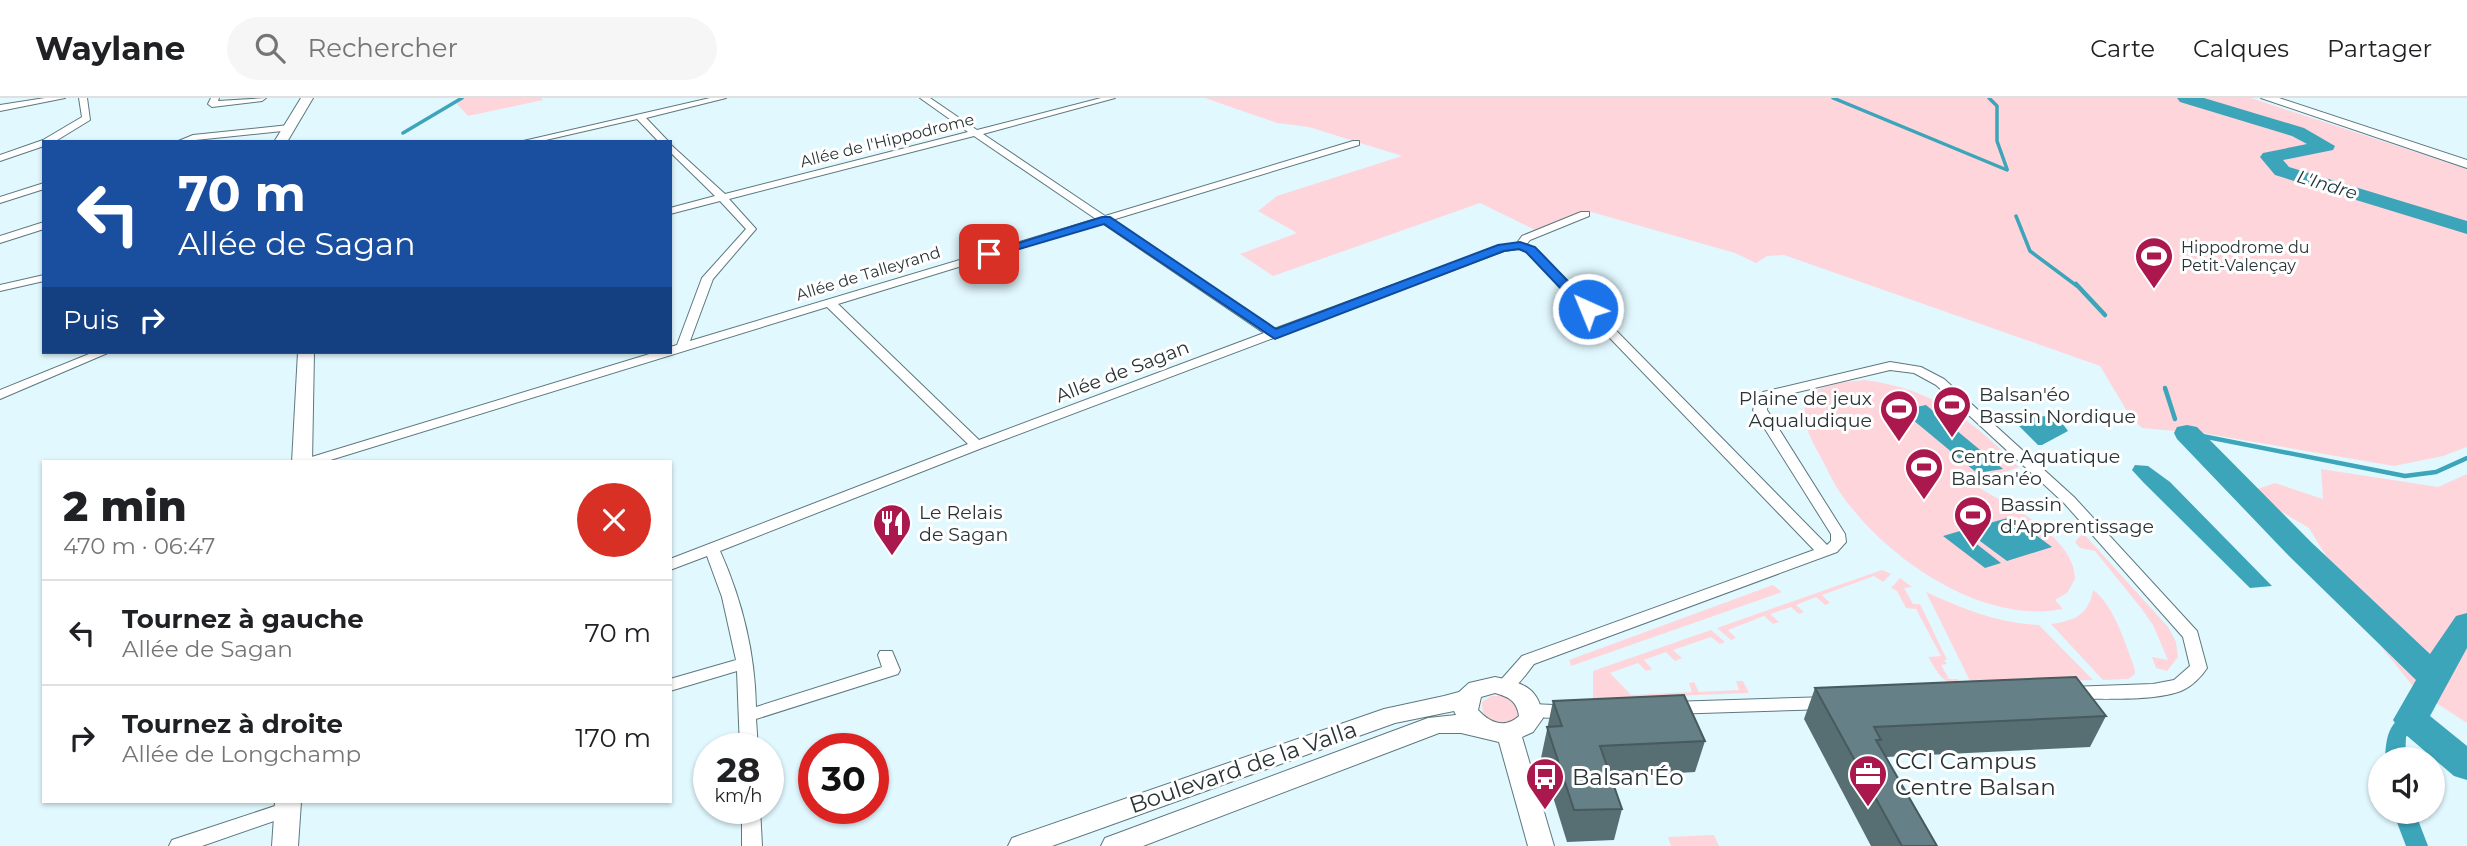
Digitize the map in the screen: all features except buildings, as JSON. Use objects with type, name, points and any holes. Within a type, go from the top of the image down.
[{"type":"main road","points":[[281,140],[307,98]]},
{"type":"main road","points":[[2267,98],[2467,164]]},
{"type":"main road","points":[[302,460],[306,354]]},
{"type":"main road","points":[[1505,686],[1523,696],[1532,710],[1527,725],[1498,732],[1478,726],[1466,712],[1467,698],[1478,688],[1505,686]]},
{"type":"main road","name":"Boulevard de la Valla","points":[[1021,846],[1392,715],[1467,698]]},
{"type":"main road","name":"Boulevard de la Valla","points":[[1114,846],[1437,724],[1461,724],[1498,732]]},
{"type":"main road","points":[[1498,732],[1541,846]]},
{"type":"main road","points":[[285,846],[288,805]]},
{"type":"street","points":[[0,108],[61,98]]},
{"type":"street","points":[[49,140],[88,118],[83,98]]},
{"type":"street","points":[[211,105],[262,98]]},
{"type":"street","points":[[532,140],[722,98]]},
{"type":"street","points":[[924,98],[1275,335]]},
{"type":"street","name":"Allée de l'Hippodrome","points":[[672,210],[1111,98]]},
{"type":"street","points":[[639,116],[663,140]]},
{"type":"street","points":[[186,140],[289,128]]},
{"type":"street","points":[[0,158],[42,143]]},
{"type":"street","name":"Allée de Talleyrand","points":[[672,350],[1356,143]]},
{"type":"street","points":[[672,149],[720,198],[749,222],[751,229],[708,278],[682,347]]},
{"type":"street","points":[[0,200],[42,187]]},
{"type":"street","points":[[27,191],[42,198]]},
{"type":"street","name":"Allée de Sagan","points":[[672,564],[977,445],[1502,248],[1520,246],[1526,238],[1585,214]]},
{"type":"street","points":[[0,240],[42,226]]},
{"type":"street","points":[[1520,246],[1531,250],[1826,553]]},
{"type":"street","points":[[0,288],[42,278]]},
{"type":"street","points":[[830,303],[977,445]]},
{"type":"street","points":[[0,395],[99,354]]},
{"type":"street","name":"Allée de Talleyrand","points":[[316,460],[659,354]]},
{"type":"street","points":[[1505,686],[1528,660],[1826,553],[1839,542],[1838,534],[1760,410],[1762,401],[1768,395],[1879,367],[1905,366],[1928,374],[1940,382],[2084,517],[2191,635],[2199,668],[2179,685],[2153,690],[2054,693]]},
{"type":"street","points":[[712,549],[719,564],[744,663],[748,733]]},
{"type":"street","points":[[747,716],[892,670],[886,655]]},
{"type":"street","points":[[672,684],[744,663]]},
{"type":"street","points":[[1652,708],[1842,702]]},
{"type":"street","points":[[1532,710],[1584,710]]},
{"type":"street","points":[[179,846],[288,805]]},
{"type":"street","points":[[751,824],[752,846]]},
{"type":"shaded area","points":[[464,98],[543,100],[468,116],[456,103]]},
{"type":"shaded area","name":"Hippodrome du Petit-Valençay","points":[[1205,98],[2251,98],[2467,169],[2467,447],[2443,456],[2394,466],[2208,434],[2142,428],[2130,416],[2100,366],[1784,255],[1767,256],[1756,263],[1735,253],[1588,211],[1535,230],[1480,203],[1273,276],[1240,254],[1297,233],[1258,211],[1277,196],[1402,156],[1309,127],[1277,123]]},
{"type":"shaded area","name":"Centre Aquatique Balsan'éo","points":[[1865,380],[1911,391],[1950,409],[2019,467],[1972,484],[2036,522],[2064,549],[2072,563],[2075,579],[2067,593],[2055,600],[2063,609],[2032,611],[2000,607],[1969,597],[1938,582],[1909,563],[1860,518],[1838,489],[1815,446],[1808,432],[1804,410],[1809,397],[1820,389]]},
{"type":"shaded area","points":[[2321,469],[2438,487],[2467,474],[2467,723],[2416,690],[2383,649],[2309,528],[2248,492],[2275,483],[2323,499]]},
{"type":"shaded area","points":[[2083,533],[2168,627],[2176,642],[2178,657],[2167,671],[2156,668],[2152,657],[2168,660],[2153,625],[2095,551],[2080,548],[2075,542]]},
{"type":"shaded area","points":[[1882,570],[1891,574],[1883,582],[1874,576],[1822,595],[1830,603],[1825,605],[1816,597],[1796,605],[1804,612],[1799,614],[1791,607],[1770,614],[1779,622],[1773,624],[1764,616],[1728,630],[1736,638],[1731,640],[1717,628]]},
{"type":"shaded area","points":[[1900,578],[1912,587],[1904,588],[1913,604],[1920,604],[1947,660],[1944,660],[1947,664],[1941,665],[1949,679],[1958,679],[1960,685],[1944,679],[1928,657],[1941,656],[1916,609],[1906,608],[1897,591],[1891,588]]},
{"type":"shaded area","points":[[1773,585],[1782,592],[1571,666],[1569,660]]},
{"type":"shaded area","points":[[2093,590],[2107,605],[2123,638],[2135,670],[2135,674],[2128,679],[2103,680],[2051,624],[2080,615],[2088,605]]},
{"type":"shaded area","points":[[1926,592],[1981,614],[2039,625],[2093,680],[1971,683]]},
{"type":"shaded area","points":[[1711,630],[1725,642],[1720,644],[1711,637],[1673,650],[1682,658],[1675,661],[1666,652],[1644,660],[1652,669],[1646,671],[1638,663],[1610,673],[1631,695],[1692,692],[1689,683],[1694,682],[1699,692],[1739,690],[1736,681],[1743,681],[1749,693],[1593,699],[1593,671]]},
{"type":"shaded area","points":[[1491,696],[1503,696],[1514,701],[1520,714],[1512,722],[1502,724],[1483,715],[1482,702]]},
{"type":"shaded area","points":[[1714,835],[1719,846],[1671,846],[1668,837]]},
{"type":"water","name":"Balsan'éo Bassin Nordique","points":[[1926,405],[2003,469],[1977,473],[1901,410]]},
{"type":"water","points":[[2057,416],[2068,431],[2042,445],[2038,445],[2013,420],[2014,417]]},
{"type":"water","points":[[2135,465],[2148,466],[2170,482],[2272,586],[2250,588],[2143,482],[2132,470]]},
{"type":"water","points":[[2011,517],[2052,547],[2007,561],[1965,530]]},
{"type":"water","points":[[1960,531],[2001,563],[1985,568],[1943,536]]},
{"type":"waterway","points":[[403,133],[462,98]]},
{"type":"waterway","points":[[1833,98],[2007,170]]},
{"type":"waterway","points":[[1989,98],[1997,106],[1997,141],[2007,169]]},
{"type":"waterway","name":"L'Indre","points":[[2186,98],[2298,132],[2326,146],[2270,157],[2282,171],[2467,228]]},
{"type":"waterway","points":[[2016,216],[2030,251],[2077,286]]},
{"type":"waterway","points":[[2076,284],[2105,315]]},
{"type":"waterway","points":[[2165,388],[2175,419]]},
{"type":"waterway","points":[[2187,433],[2405,476],[2436,472],[2467,458]]},
{"type":"waterway","points":[[2187,433],[2300,549],[2434,677]]},
{"type":"waterway","name":"L'Indre","points":[[2434,677],[2467,624]]},
{"type":"waterway","name":"L'Indre","points":[[2434,677],[2411,720],[2467,766]]},
{"type":"waterway","points":[[2396,747],[2396,734],[2411,720]]},
{"type":"waterway","points":[[2409,824],[2417,846]]},
{"type":"place","name":"Hippodrome du Petit-Valençay","points":[[2154,290]]},
{"type":"place","name":"Balsan'éo Bassin Nordique","points":[[1952,439]]},
{"type":"place","name":"Plaine de jeux Aqualudique","points":[[1899,443]]},
{"type":"place","name":"Centre Aquatique Balsan'éo","points":[[1924,501]]},
{"type":"place","name":"Bassin d'Apprentissage","points":[[1973,549]]},
{"type":"place","name":"Le Relais de Sagan","points":[[892,557]]},
{"type":"place","name":"CCI Campus Centre Balsan","points":[[1868,808]]},
{"type":"place","name":"Balsan'Éo","points":[[1545,811]]},
{"type":"route","points":[[989,254],[1106,220],[1275,335],[1511,245],[1531,250],[1588,309]]}]
